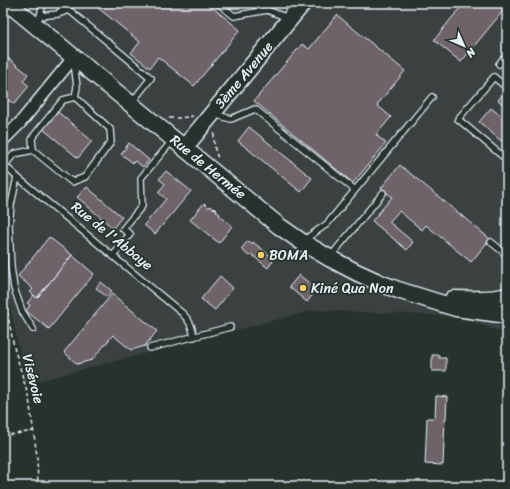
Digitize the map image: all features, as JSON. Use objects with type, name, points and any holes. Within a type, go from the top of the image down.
[{"type":"street","name":"Rue de Hermée","points":[[8,3],[37,20],[74,57],[130,104],[279,226],[302,242],[331,259],[380,283],[398,290],[456,308],[507,315]]},
{"type":"street","name":"3ème Avenue","points":[[179,143],[209,117],[303,3]]},
{"type":"street","points":[[3,140],[20,123],[74,57]]},
{"type":"street","name":"Rue de Hermée","points":[[429,299],[486,299],[502,298],[507,296]]},
{"type":"lane","points":[[37,20],[43,3]]},
{"type":"lane","points":[[58,14],[67,3]]},
{"type":"lane","points":[[218,3],[234,16],[267,10],[290,19]]},
{"type":"lane","points":[[37,20],[69,10],[151,78],[130,104]]},
{"type":"lane","points":[[499,64],[507,54]]},
{"type":"lane","points":[[74,57],[77,87],[75,97]]},
{"type":"lane","points":[[507,88],[494,78],[458,119],[507,160]]},
{"type":"lane","points":[[32,150],[32,138],[64,100],[75,97]]},
{"type":"lane","points":[[32,150],[72,182],[85,177],[111,142],[110,129],[75,97]]},
{"type":"lane","points":[[302,242],[327,224],[432,97]]},
{"type":"lane","points":[[209,117],[227,117],[231,119],[255,109],[355,190]]},
{"type":"lane","points":[[113,256],[130,234],[124,229],[142,206],[141,178],[179,143]]},
{"type":"lane","points":[[4,165],[14,154],[32,150]]},
{"type":"lane","name":"Rue de l'Abbaye","points":[[4,165],[182,313],[189,321],[194,337]]},
{"type":"lane","points":[[17,177],[11,205],[9,226],[10,267],[14,288],[22,311],[33,329]]},
{"type":"lane","points":[[331,259],[335,251],[383,193]]},
{"type":"lane","points":[[491,242],[507,255]]},
{"type":"lane","points":[[150,348],[230,327]]},
{"type":"path","points":[[167,117],[171,119],[201,114],[209,117],[214,127],[215,151],[223,164]]},
{"type":"path","name":"Visévoie","points":[[3,278],[14,347],[29,399],[37,456],[38,486]]},
{"type":"path","points":[[3,436],[33,431]]},
{"type":"shaded area","points":[[3,3],[507,3],[507,333],[452,316],[314,310],[26,384],[8,296],[3,239],[5,177],[3,177]]},
{"type":"building","points":[[92,3],[207,3],[240,30],[194,86],[158,57],[150,68],[131,53],[140,42]]},
{"type":"building","points":[[464,3],[507,3],[507,6],[461,62],[434,40]]},
{"type":"building","points":[[337,15],[405,71],[377,105],[391,117],[376,135],[386,143],[353,183],[254,101],[302,44],[309,49]]},
{"type":"building","points":[[3,54],[28,74],[23,81],[29,86],[14,104],[8,100],[3,106]]},
{"type":"building","points":[[505,92],[507,94],[507,108],[498,100]]},
{"type":"building","points":[[491,108],[506,120],[507,118],[507,146],[479,122]]},
{"type":"building","points":[[58,112],[92,141],[78,158],[43,129]]},
{"type":"building","points":[[249,127],[312,178],[301,192],[238,141]]},
{"type":"building","points":[[129,143],[149,160],[143,167],[135,161],[133,163],[121,154]]},
{"type":"building","points":[[400,165],[490,239],[471,262],[426,225],[422,230],[399,211],[389,222],[413,242],[407,250],[372,221],[392,197],[381,188]]},
{"type":"building","points":[[166,171],[191,191],[155,234],[144,225],[166,199],[158,192],[165,184],[159,179]]},
{"type":"building","points":[[87,187],[122,217],[113,228],[77,197]]},
{"type":"building","points":[[204,203],[209,208],[210,206],[214,209],[215,208],[220,214],[219,215],[232,226],[219,243],[190,220]]},
{"type":"building","points":[[49,237],[72,255],[37,298],[30,292],[33,289],[18,276]]},
{"type":"building","name":"BOMA","points":[[248,241],[252,244],[253,242],[274,259],[268,268],[251,254],[249,256],[241,249]]},
{"type":"building","points":[[72,255],[94,274],[49,329],[26,311],[30,305],[27,303],[34,295],[37,298]]},
{"type":"building","name":"Kiné Qua Non","points":[[299,275],[317,289],[307,302],[289,287]]},
{"type":"building","points":[[220,276],[233,288],[215,310],[201,299]]},
{"type":"building","points":[[101,282],[112,291],[107,297],[96,288]]},
{"type":"building","points":[[112,294],[157,331],[145,346],[131,350],[113,335],[92,360],[77,364],[64,352]]},
{"type":"building","points":[[432,355],[439,355],[439,358],[446,358],[446,371],[432,371]]},
{"type":"building","points":[[436,396],[447,397],[443,465],[425,464],[427,418],[435,418]]},
{"type":"place","name":"BOMA","points":[[261,255]]},
{"type":"place","name":"Kiné Qua Non","points":[[303,288]]}]
